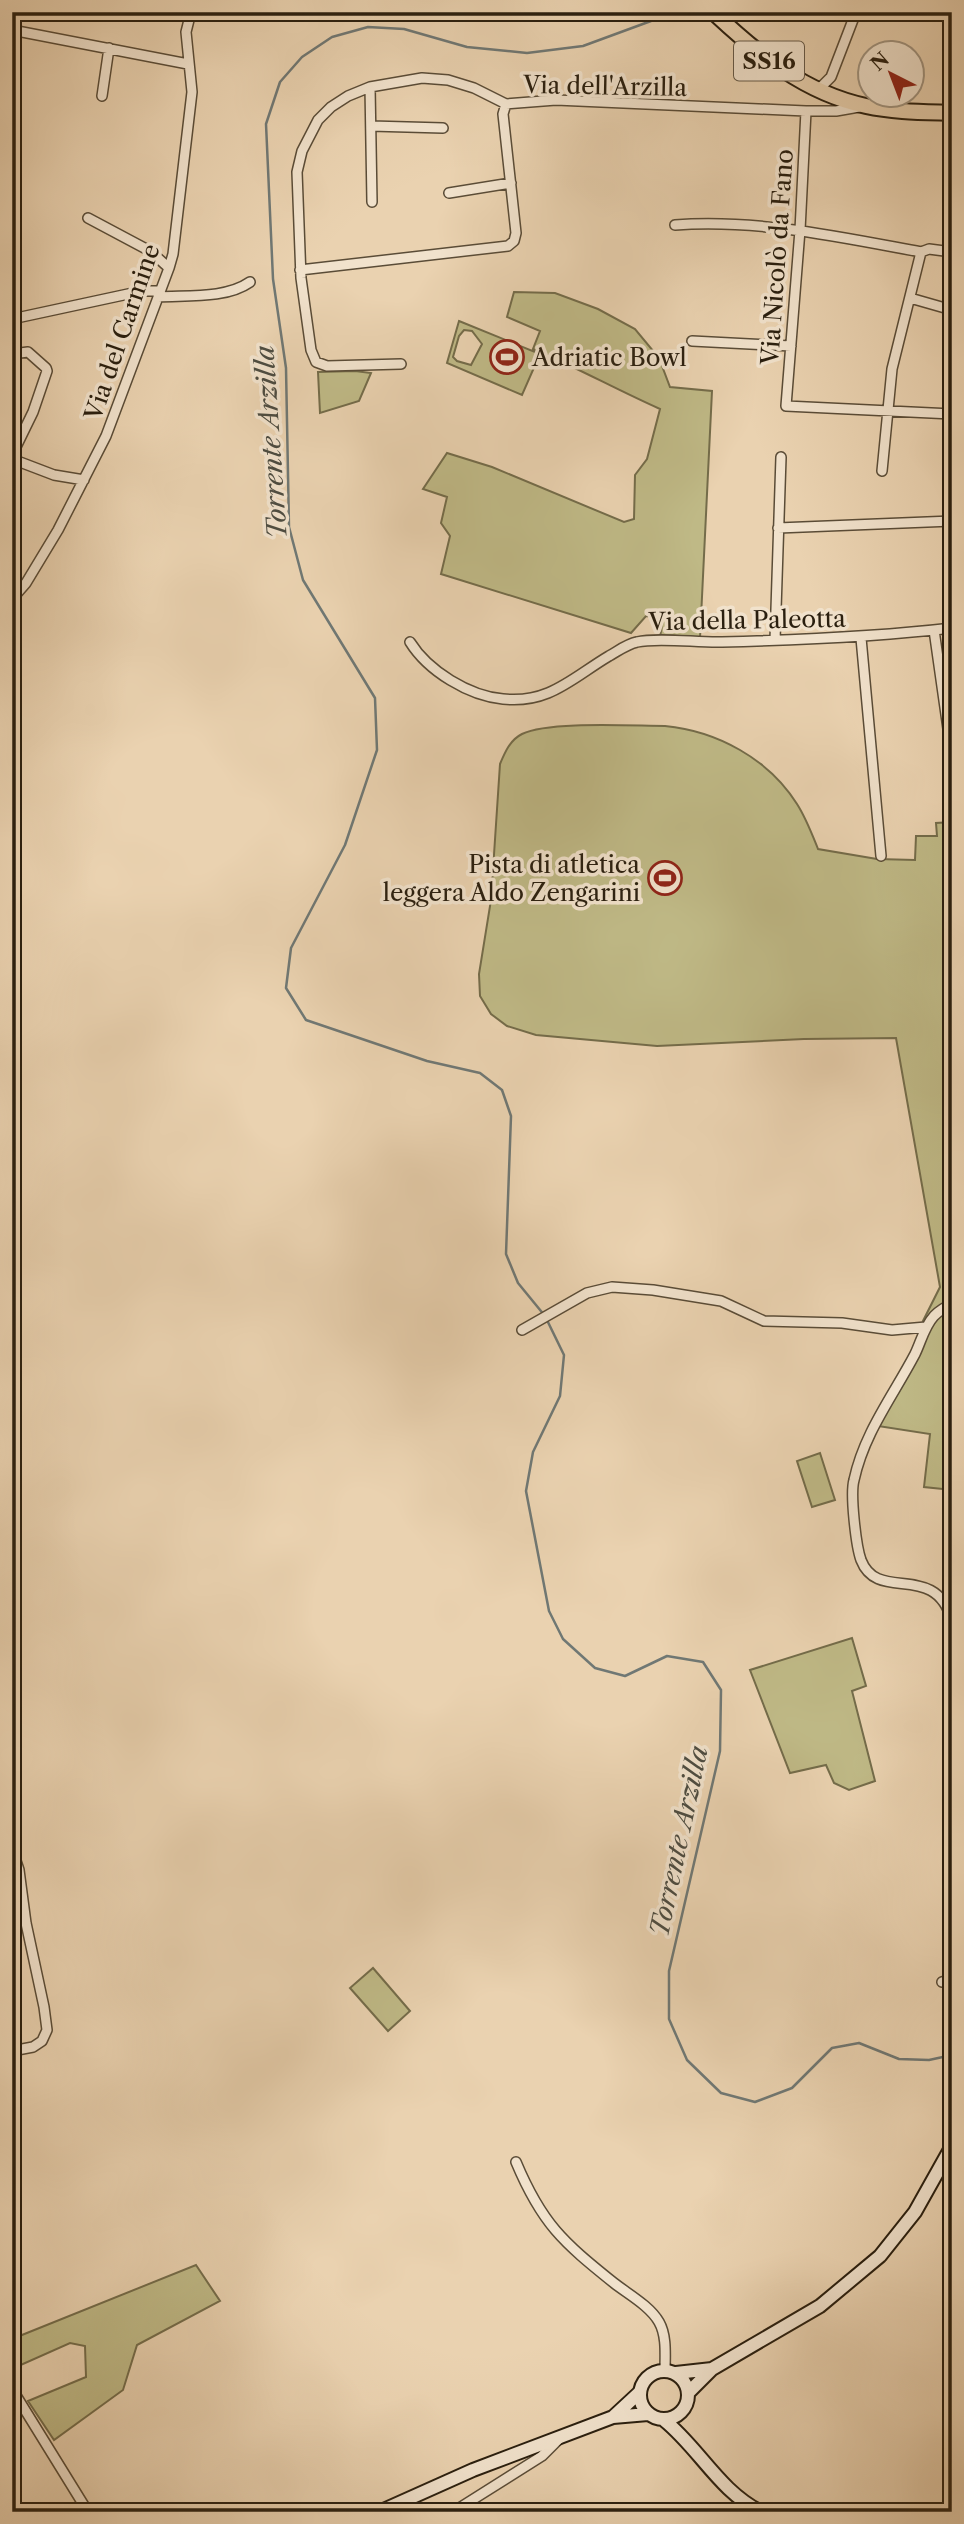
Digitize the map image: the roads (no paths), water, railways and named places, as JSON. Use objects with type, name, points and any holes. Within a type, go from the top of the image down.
[{"type":"main road","name":"SS16","points":[[713,12],[780,69],[818,90],[856,103]]},
{"type":"main road","name":"SS16","points":[[885,108],[952,113]]},
{"type":"main road","points":[[688,2441],[685,2409],[689,2392],[712,2369],[820,2306],[880,2256],[915,2212],[952,2147]]},
{"type":"main road","points":[[613,2417],[640,2392],[648,2377],[670,2372],[712,2369]]},
{"type":"main road","points":[[670,2372],[685,2381],[689,2392]]},
{"type":"main road","points":[[640,2392],[642,2404],[648,2414]]},
{"type":"main road","points":[[664,2420],[676,2417],[685,2409]]},
{"type":"main road","points":[[379,2512],[462,2475],[613,2417],[648,2414],[664,2420],[688,2441],[729,2490],[761,2512]]},
{"type":"street","name":"Via del Carmine","points":[[12,599],[26,583],[58,530],[106,436],[169,268],[173,254],[192,92],[186,32],[191,12]]},
{"type":"street","points":[[818,90],[831,77],[856,12]]},
{"type":"street","points":[[12,30],[188,64]]},
{"type":"street","points":[[103,96],[109,48]]},
{"type":"street","points":[[831,77],[835,97]]},
{"type":"street","name":"Via dell'Arzilla","points":[[401,364],[327,366],[316,362],[311,350],[300,270],[297,172],[302,151],[318,120],[348,96],[370,87],[422,78],[448,80],[474,88],[506,104],[556,100],[806,111],[836,111],[856,107]]},
{"type":"street","points":[[370,87],[372,202]]},
{"type":"street","points":[[300,270],[508,246],[514,241],[516,233],[503,114],[506,104]]},
{"type":"street","name":"Via Nicolò da Fano","points":[[806,111],[786,406],[888,412]]},
{"type":"street","points":[[371,126],[443,128]]},
{"type":"street","points":[[449,193],[511,183]]},
{"type":"street","points":[[88,218],[149,251],[169,268]]},
{"type":"street","points":[[675,225],[707,223],[800,230],[921,252],[929,249],[952,252]]},
{"type":"street","points":[[149,251],[173,254]]},
{"type":"street","points":[[882,471],[892,369],[921,252]]},
{"type":"street","points":[[12,319],[142,291],[159,294],[225,292],[250,282]]},
{"type":"street","points":[[910,298],[952,310]]},
{"type":"street","points":[[692,341],[791,346]]},
{"type":"street","points":[[12,354],[28,352],[47,371],[33,412],[12,457],[54,475],[84,480]]},
{"type":"street","points":[[888,412],[952,414]]},
{"type":"street","points":[[775,640],[780,457]]},
{"type":"street","points":[[778,528],[952,521]]},
{"type":"street","points":[[12,599],[12,610]]},
{"type":"street","name":"Via della Paleotta","points":[[410,642],[414,649],[446,678],[468,691],[503,699],[533,698],[550,694],[638,641],[693,643],[861,638],[952,628]]},
{"type":"street","points":[[933,631],[952,757]]},
{"type":"street","points":[[861,638],[881,856]]},
{"type":"street","points":[[522,1330],[587,1293],[612,1287],[653,1290],[721,1301],[764,1321],[842,1323],[892,1330],[926,1326]]},
{"type":"street","points":[[952,1304],[935,1315],[926,1326],[916,1352],[871,1431],[861,1453],[853,1483],[853,1506],[862,1560],[869,1572],[880,1580],[927,1587],[938,1594],[947,1605],[952,1620]]},
{"type":"street","points":[[12,1849],[19,1870],[26,1923],[47,2031],[42,2041],[33,2047],[12,2051]]},
{"type":"street","points":[[516,2162],[532,2198],[549,2225],[579,2255],[658,2320],[670,2372]]},
{"type":"street","points":[[12,2389],[88,2512]]},
{"type":"street","points":[[453,2511],[542,2456],[560,2438]]},
{"type":"waterway","name":"Torrente Arzilla","points":[[666,12],[651,21],[583,46],[527,53],[467,47],[404,29],[368,27],[332,37],[302,57],[280,82],[266,124],[273,279],[286,368],[289,527],[303,580],[375,698],[377,750],[345,845],[291,948],[286,988],[306,1020],[427,1061],[480,1073],[502,1090],[511,1116],[506,1254],[518,1283],[545,1316],[564,1355],[560,1396],[533,1452],[526,1491],[549,1611],[563,1639],[595,1668],[625,1676],[667,1656],[703,1662],[721,1690],[720,1751],[669,1971],[669,2019],[687,2060],[721,2093],[755,2102],[792,2088],[832,2048],[859,2043],[899,2059],[929,2060],[952,2055]]},
{"type":"place","name":"Adriatic Bowl","points":[[507,357]]},
{"type":"place","name":"Pista di atletica leggera Aldo Zengarini","points":[[665,878]]}]
